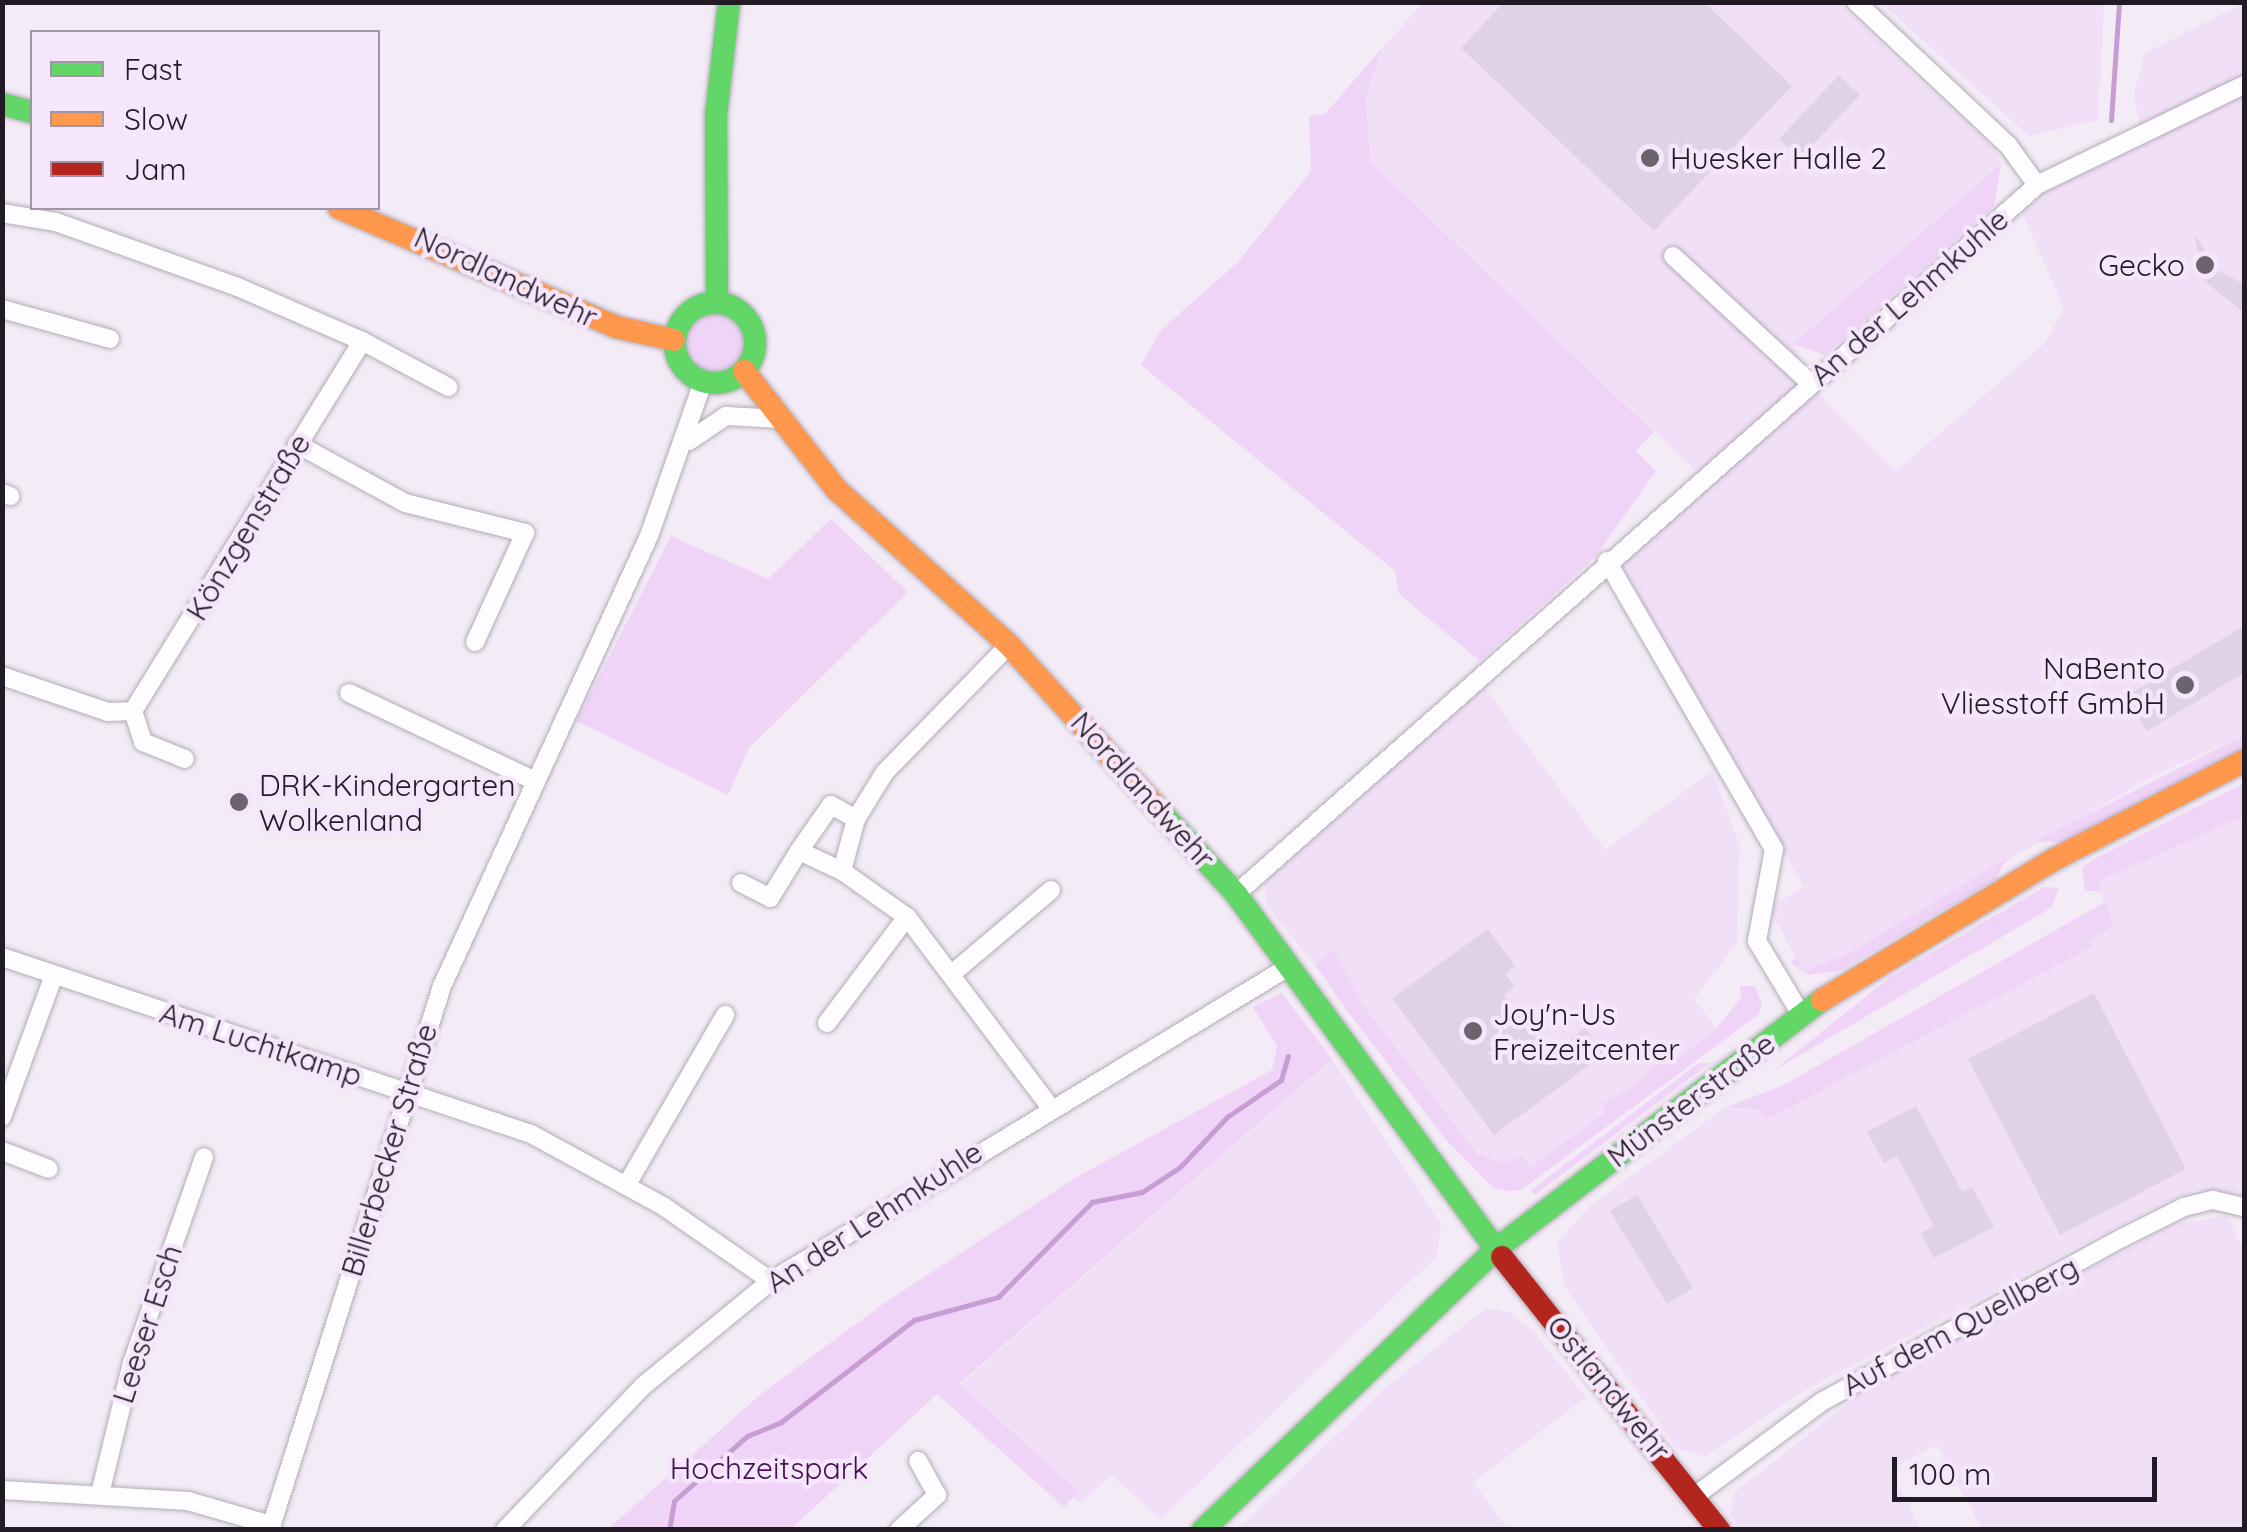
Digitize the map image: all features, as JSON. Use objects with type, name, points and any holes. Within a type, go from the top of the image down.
[{"type":"main road","points":[[717,302],[716,115],[729,2]]},
{"type":"main road","points":[[2,104],[30,111]]},
{"type":"main road","name":"Nordlandwehr","points":[[344,210],[616,327],[674,340]]},
{"type":"main road","points":[[717,302],[750,322],[755,348],[744,371],[725,382],[703,382],[681,366],[674,340],[693,308],[717,302]]},
{"type":"main road","name":"Nordlandwehr","points":[[744,371],[836,490],[1008,644],[1236,894],[1496,1250]]},
{"type":"main road","name":"Münsterstraße","points":[[1203,1530],[1496,1250],[1802,1016],[1952,917],[2244,761]]},
{"type":"main road","name":"Ostlandwehr","points":[[1496,1250],[1719,1530]]},
{"type":"street","points":[[1856,2],[2008,145],[2037,185]]},
{"type":"street","name":"An der Lehmkuhle","points":[[1236,894],[1608,560],[2037,185],[2244,85]]},
{"type":"street","points":[[2,213],[129,248],[362,341],[448,387]]},
{"type":"street","points":[[1673,256],[1810,383]]},
{"type":"street","points":[[2,309],[110,339]]},
{"type":"street","name":"Könzgenstraße","points":[[133,711],[362,341]]},
{"type":"street","name":"Billerbecker Straße","points":[[270,1527],[404,1090],[531,779],[632,577],[680,454],[703,382]]},
{"type":"street","name":"Billerbecker Straße","points":[[680,454],[701,426],[726,416],[782,419]]},
{"type":"street","points":[[298,444],[405,503],[525,533],[475,642]]},
{"type":"street","points":[[1608,560],[1774,849],[1757,941],[1802,1016]]},
{"type":"street","points":[[842,871],[856,818],[886,772],[1008,644]]},
{"type":"street","points":[[2,676],[108,712],[133,711],[143,742],[185,759]]},
{"type":"street","points":[[349,694],[531,779]]},
{"type":"street","points":[[741,883],[770,898],[831,804],[856,818]]},
{"type":"street","points":[[798,851],[842,871],[907,916],[954,972],[1050,1107]]},
{"type":"street","points":[[954,972],[1051,890]]},
{"type":"street","points":[[827,1023],[907,916]]},
{"type":"street","name":"Am Luchtkamp","points":[[2,957],[531,1134],[626,1186],[771,1281]]},
{"type":"street","name":"An der Lehmkuhle","points":[[505,1530],[643,1386],[771,1281],[1050,1107],[1189,1032],[1290,966]]},
{"type":"street","points":[[2,1117],[54,975]]},
{"type":"street","points":[[626,1186],[725,1015]]},
{"type":"street","points":[[2,1151],[49,1169]]},
{"type":"street","name":"Leeser Esch","points":[[100,1494],[127,1382],[204,1157]]},
{"type":"street","name":"Auf dem Quellberg","points":[[1695,1496],[1823,1401],[2122,1238],[2184,1207],[2213,1200],[2244,1207]]},
{"type":"street","points":[[900,1530],[937,1494],[918,1461]]},
{"type":"street","points":[[2,1490],[188,1501],[270,1527]]},
{"type":"shaded area","points":[[1423,3],[1838,3],[1995,150],[2001,164],[1793,344],[1816,391],[1896,471],[2044,344],[2064,308],[2022,213],[2046,192],[2143,145],[2134,93],[2145,53],[2244,3],[2244,735],[2151,777],[1853,951],[1804,972],[1769,908],[1804,887],[1618,565],[1710,484],[1370,163],[1365,99],[1383,47]]},
{"type":"shaded area","points":[[1881,3],[2104,3],[2098,120],[2029,136]]},
{"type":"shaded area","points":[[1484,687],[1605,850],[1712,771],[1740,846],[1737,943],[1694,999],[1718,1030],[1511,1183],[1479,1170],[1267,906],[1264,883]]},
{"type":"shaded area","points":[[2244,816],[2244,1195],[2197,1189],[2159,1204],[1804,1391],[1705,1456],[1677,1449],[1565,1287],[1557,1243],[1590,1206],[1726,1107],[1762,1110],[1766,1120],[2092,947],[2089,940],[2114,926],[2097,883]]},
{"type":"shaded area","points":[[1332,1059],[1441,1225],[1436,1257],[1161,1519],[1111,1475],[1081,1504],[952,1392]]},
{"type":"shaded area","points":[[2227,1216],[2244,1251],[2244,1529],[1982,1529],[1937,1445],[1891,1469],[1920,1529],[1740,1529],[1730,1515],[1734,1493],[1869,1386],[2175,1224]]},
{"type":"shaded area","points":[[1486,1308],[1511,1313],[1534,1332],[1586,1397],[1473,1482],[1508,1529],[1238,1529],[1388,1386]]},
{"type":"green space","points":[[1383,47],[1365,99],[1371,163],[1654,432],[1636,451],[1656,471],[1595,557],[1480,661],[1399,594],[1395,571],[1141,365],[1161,330],[1238,262],[1311,171],[1309,116],[1325,114]]},
{"type":"green space","points":[[2001,164],[1994,206],[1825,355],[1793,344]]},
{"type":"green space","points":[[714,314],[735,322],[743,343],[735,364],[714,372],[693,364],[685,343],[693,322]]},
{"type":"green space","points":[[831,519],[908,592],[749,748],[728,795],[576,721],[671,536],[768,579]]},
{"type":"green space","points":[[2244,735],[2244,750],[2064,842],[2034,842]]},
{"type":"green space","points":[[2244,783],[2244,816],[2098,882],[2101,891],[2085,891],[2082,867]]},
{"type":"green space","points":[[2007,858],[1996,879],[1840,971],[1809,975],[1791,963],[1796,957],[1805,971],[1853,951]]},
{"type":"green space","points":[[2044,887],[2059,888],[2051,908],[1773,1071],[1890,977]]},
{"type":"green space","points":[[2105,902],[2114,926],[2089,940],[2092,947],[1766,1120],[1761,1110],[1726,1107],[1782,1086]]},
{"type":"green space","points":[[1334,950],[1360,1001],[1478,1155],[1504,1164],[1522,1156],[1531,1167],[1606,1112],[1602,1104],[1638,1084],[1661,1058],[1669,1066],[1715,1030],[1741,998],[1740,986],[1755,986],[1762,1005],[1758,1015],[1521,1190],[1507,1191],[1493,1188],[1446,1140],[1339,1000],[1315,964]]},
{"type":"green space","name":"Hochzeitspark","points":[[1282,993],[1332,1059],[959,1384],[1079,1492],[1064,1507],[937,1394],[791,1529],[608,1529],[760,1395],[883,1304],[1075,1178],[1272,1070],[1277,1046],[1253,1007]]},
{"type":"green space","points":[[1699,1063],[1710,1063],[1535,1195],[1531,1190]]},
{"type":"building","name":"Huesker Halle 2","points":[[1504,2],[1704,2],[1792,86],[1654,231],[1461,48]]},
{"type":"building","points":[[1839,75],[1860,95],[1800,158],[1779,139]]},
{"type":"building","name":"Gecko","points":[[2195,234],[2217,270],[2244,284],[2244,313],[2201,278]]},
{"type":"building","name":"NaBento Vliesstoff GmbH","points":[[2244,626],[2244,673],[2147,731],[2126,696]]},
{"type":"building","name":"Joy'n-Us Freizeitcenter","points":[[1488,929],[1515,966],[1505,974],[1515,987],[1504,995],[1549,1055],[1585,1028],[1604,1054],[1494,1135],[1392,998]]},
{"type":"building","points":[[2094,993],[2186,1169],[2060,1235],[1968,1059]]},
{"type":"building","points":[[1916,1106],[1962,1192],[1972,1187],[1994,1227],[1934,1258],[1921,1233],[1934,1226],[1897,1156],[1884,1163],[1867,1132]]},
{"type":"building","points":[[1637,1195],[1693,1288],[1667,1304],[1610,1211]]},
{"type":"waterway","points":[[2111,120],[2119,2]]},
{"type":"waterway","points":[[669,1530],[674,1501],[747,1436],[781,1422],[914,1320],[998,1297],[1092,1202],[1142,1192],[1180,1167],[1227,1117],[1281,1080],[1288,1056]]},
{"type":"traffic: fast","points":[[717,303],[716,115],[729,2]]},
{"type":"traffic: fast","points":[[2,104],[30,111]]},
{"type":"traffic: fast","points":[[715,303],[730,306],[743,315],[752,328],[755,343],[752,358],[743,371],[730,380],[715,383],[700,380],[687,371],[678,358],[675,343],[678,328],[687,315],[700,306],[715,303]]},
{"type":"traffic: fast","points":[[1160,811],[1236,894],[1502,1257]]},
{"type":"traffic: fast","points":[[1203,1530],[1496,1249],[1822,1000]]},
{"type":"traffic: slow","points":[[344,210],[616,327],[674,340]]},
{"type":"traffic: slow","points":[[744,371],[837,490],[1009,645],[1160,811]]},
{"type":"traffic: slow","points":[[1822,1000],[2055,859],[2244,761]]},
{"type":"traffic: jam","points":[[1502,1257],[1719,1530]]},
{"type":"place","name":"Huesker Halle 2","points":[[1650,158]]},
{"type":"place","name":"Gecko","points":[[2205,265]]},
{"type":"place","name":"NaBento Vliesstoff GmbH","points":[[2185,685]]},
{"type":"place","name":"DRK-Kindergarten Wolkenland","points":[[239,802]]},
{"type":"place","name":"Joy'n-Us Freizeitcenter","points":[[1473,1031]]}]
